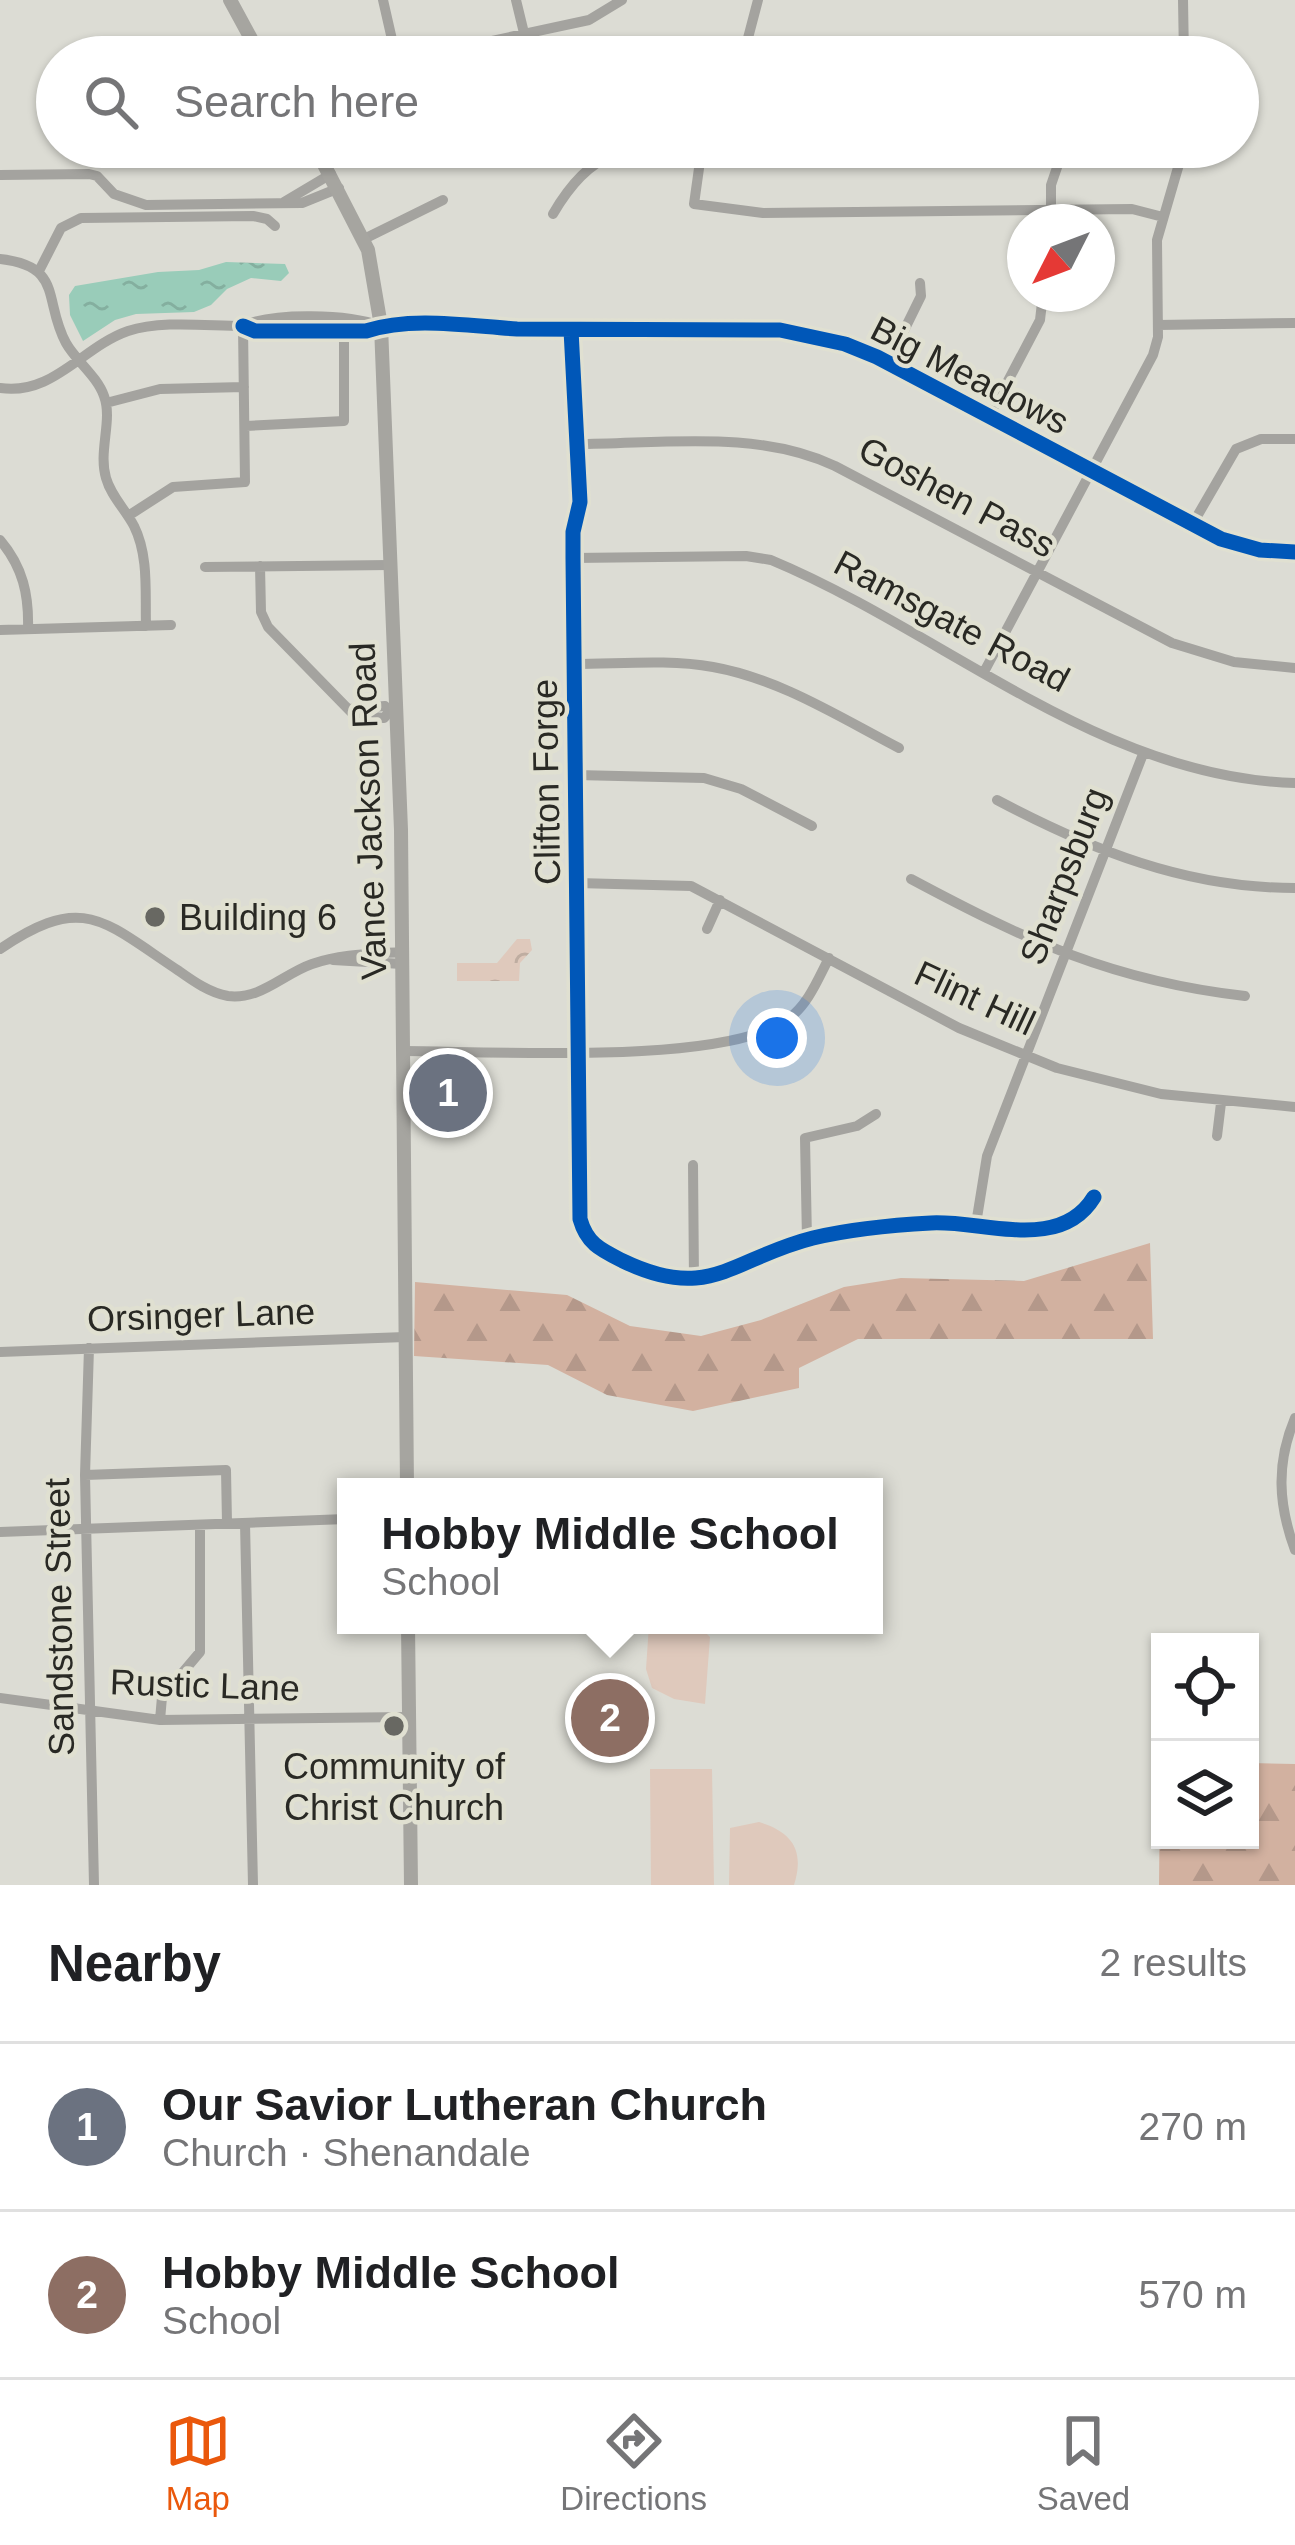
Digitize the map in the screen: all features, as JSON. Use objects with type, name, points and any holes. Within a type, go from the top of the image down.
[{"type":"main road","points":[[230,0],[246,36]]},
{"type":"main road","name":"Vance Jackson Road","points":[[327,168],[364,239],[376,278],[381,326],[390,710],[402,958],[407,1478]]},
{"type":"main road","points":[[408,1634],[411,1885]]},
{"type":"street","points":[[383,0],[391,36]]},
{"type":"street","points":[[516,0],[524,33]]},
{"type":"street","points":[[511,36],[589,20],[622,0]]},
{"type":"street","points":[[748,36],[758,0]]},
{"type":"street","points":[[1184,0],[1184,36]]},
{"type":"street","points":[[554,214],[576,179],[591,168]]},
{"type":"street","points":[[698,168],[694,204],[764,213],[1007,210]]},
{"type":"street","points":[[1051,204],[1057,168]]},
{"type":"street","points":[[984,671],[1153,355],[1156,253],[1178,168]]},
{"type":"street","points":[[0,175],[89,174],[114,194],[140,205],[284,202],[306,197],[335,181]]},
{"type":"street","points":[[1170,198],[1184,204]]},
{"type":"street","points":[[364,239],[443,200]]},
{"type":"street","points":[[1115,209],[1163,217]]},
{"type":"street","points":[[39,271],[61,228],[81,218],[253,216],[275,226]]},
{"type":"street","points":[[0,259],[22,262],[39,271],[50,287],[62,335],[106,403],[105,477],[142,548],[146,626]]},
{"type":"street","points":[[888,363],[921,296],[920,283]]},
{"type":"street","points":[[989,417],[1041,312]]},
{"type":"street","name":"Big Meadows","points":[[0,388],[36,386],[113,338],[137,329],[329,318],[381,326],[780,330],[845,344],[888,363],[1192,525],[1240,545],[1295,552]]},
{"type":"street","points":[[1157,325],[1295,323]]},
{"type":"street","points":[[128,516],[173,487],[245,482],[243,326]]},
{"type":"street","name":"Big Meadows","points":[[243,326],[255,331],[366,332],[381,326]]},
{"type":"street","points":[[246,426],[344,421],[344,330]]},
{"type":"street","name":"Clifton Forge","points":[[571,330],[580,502],[573,532],[580,1219],[584,1234],[601,1250],[652,1276],[694,1280]]},
{"type":"street","points":[[106,403],[160,389],[244,387]]},
{"type":"street","points":[[1192,525],[1236,449],[1261,439],[1295,439]]},
{"type":"street","name":"Goshen Pass","points":[[577,444],[757,443],[797,451],[835,466],[1172,643],[1234,662],[1295,668]]},
{"type":"street","points":[[0,540],[20,572],[28,602],[28,629]]},
{"type":"street","name":"Ramsgate Road","points":[[573,558],[746,556],[771,560],[1143,754],[1222,777],[1295,783]]},
{"type":"street","points":[[205,567],[390,565]]},
{"type":"street","points":[[260,566],[261,612],[268,627],[349,709],[355,715],[384,718],[390,710],[382,700],[349,709]]},
{"type":"street","points":[[0,630],[171,625]]},
{"type":"street","points":[[574,664],[682,663],[744,674],[802,697],[899,748]]},
{"type":"street","name":"Sharpsburg","points":[[976,1224],[981,1174],[1143,754]]},
{"type":"street","points":[[576,775],[704,778],[741,789],[812,826]]},
{"type":"street","points":[[997,800],[1104,853],[1197,879],[1295,888]]},
{"type":"street","points":[[911,879],[1065,956],[1131,977],[1245,996]]},
{"type":"street","name":"Flint Hill","points":[[577,884],[691,886],[958,1028],[1122,1087],[1221,1103],[1295,1107]]},
{"type":"street","points":[[707,929],[720,901]]},
{"type":"street","points":[[0,950],[49,920],[94,920],[196,983],[231,997],[257,992],[305,967],[343,955],[402,958]]},
{"type":"street","points":[[403,1051],[683,1049],[768,1030],[800,1008],[829,958]]},
{"type":"street","points":[[1217,1136],[1221,1103]]},
{"type":"street","points":[[807,1240],[806,1138],[857,1126],[876,1114]]},
{"type":"street","points":[[693,1165],[694,1280],[723,1274],[807,1240],[892,1226],[1049,1228],[1082,1212],[1094,1198]]},
{"type":"street","name":"Orsinger Lane","points":[[0,1352],[405,1337]]},
{"type":"street","name":"Sandstone Street","points":[[89,1348],[85,1475],[94,1885]]},
{"type":"street","points":[[1295,1418],[1281,1460],[1281,1495],[1295,1550]]},
{"type":"street","points":[[85,1475],[226,1470],[227,1523]]},
{"type":"street","points":[[0,1532],[337,1519]]},
{"type":"street","points":[[245,1523],[253,1885]]},
{"type":"street","points":[[160,1720],[162,1697],[200,1652],[200,1526]]},
{"type":"street","name":"Rustic Lane","points":[[0,1698],[160,1720],[408,1717]]},
{"type":"green space","points":[[517,939],[530,939],[532,950],[520,963],[519,981],[457,981],[457,963],[497,963]]},
{"type":"green space","points":[[1150,1243],[1153,1339],[858,1339],[799,1368],[799,1388],[693,1411],[607,1395],[548,1365],[414,1356],[415,1282],[567,1295],[630,1326],[701,1336],[761,1320],[844,1287],[901,1278],[1024,1281]]},
{"type":"green space","points":[[648,1634],[710,1637],[705,1704],[674,1699],[652,1688],[646,1669]]},
{"type":"green space","points":[[1259,1763],[1295,1764],[1295,1885],[1159,1885],[1159,1849],[1259,1849]]},
{"type":"green space","points":[[650,1769],[712,1769],[714,1885],[651,1885]]},
{"type":"green space","points":[[759,1822],[780,1831],[793,1844],[798,1862],[794,1885],[729,1885],[730,1828]]},
{"type":"water","points":[[226,262],[285,264],[289,273],[281,281],[251,278],[194,312],[136,314],[115,320],[83,341],[70,315],[69,295],[75,286],[199,270]]},
{"type":"cycle path","points":[[243,326],[255,331],[366,331],[421,323],[517,329],[780,330],[845,344],[877,357],[1221,539],[1260,550],[1295,552]]},
{"type":"cycle path","points":[[571,330],[580,502],[573,532],[580,1219],[587,1235],[608,1253],[653,1273],[700,1277],[785,1246],[857,1230],[931,1223],[1041,1229],[1079,1214],[1094,1197]]},
{"type":"place","name":"Building 6","points":[[155,917]]},
{"type":"place","name":"Our Savior Lutheran Church","points":[[448,1093]]},
{"type":"place","name":"Hobby Middle School","points":[[610,1718]]},
{"type":"place","name":"Community of Christ Church","points":[[394,1726]]}]
